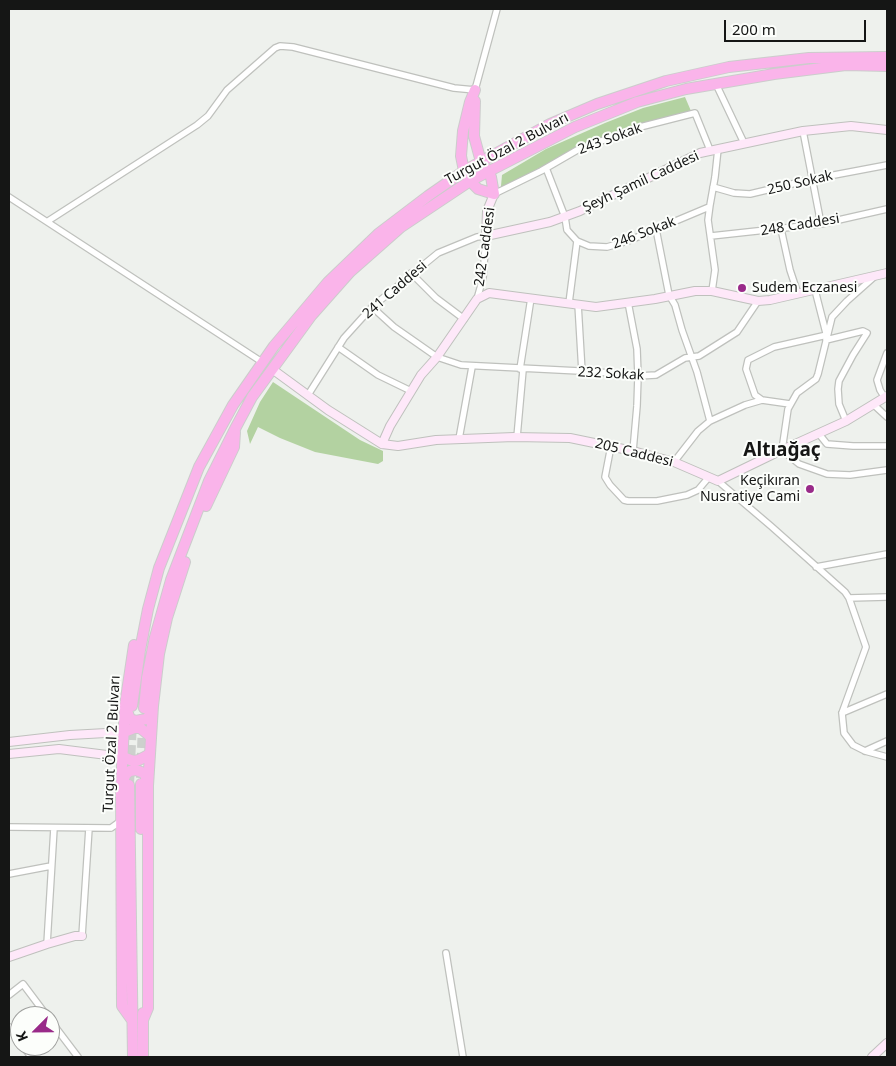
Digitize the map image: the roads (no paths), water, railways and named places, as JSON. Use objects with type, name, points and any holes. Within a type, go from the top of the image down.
[{"type":"highway","name":"Turgut Özal 2 Bulvarı","points":[[143,1057],[138,1020],[123,757],[124,732],[129,706],[135,642],[154,567],[191,474],[210,437],[221,426],[262,362],[328,282],[378,234],[464,171],[550,124],[598,104],[666,82],[729,67],[843,56],[887,57]]},
{"type":"highway","name":"Turgut Özal 2 Bulvarı","points":[[133,1057],[138,1020],[148,1008],[145,785],[150,754],[148,707],[174,594],[194,534],[234,447],[236,427],[252,397],[310,316],[350,272],[402,228],[470,181],[575,127],[637,102],[686,89],[846,65],[887,66]]},
{"type":"highway","points":[[475,90],[474,136],[481,162],[491,178],[494,194],[478,189],[470,181],[464,171],[461,156],[470,102],[475,90]]},
{"type":"highway","points":[[129,706],[127,714],[130,719],[140,722],[149,716],[148,707]]},
{"type":"highway","points":[[124,732],[140,728],[150,737]]},
{"type":"highway","points":[[123,757],[133,761],[150,754]]},
{"type":"highway","points":[[125,785],[126,774],[136,770],[147,776],[145,785]]},
{"type":"highway","name":"Turgut Özal 2 Bulvarı","points":[[125,785],[122,820],[122,1006],[138,1020]]},
{"type":"street","points":[[48,221],[197,125],[208,116],[227,90],[274,48],[280,46],[294,47],[454,88],[475,90],[497,9]]},
{"type":"street","points":[[716,84],[744,143]]},
{"type":"street","name":"243 Sokak","points":[[494,194],[579,149],[640,127],[695,113],[714,150]]},
{"type":"street","name":"Şeyh Şamil Caddesi","points":[[486,236],[565,217],[700,153],[803,131],[851,126],[887,130]]},
{"type":"street","points":[[803,131],[821,224]]},
{"type":"street","points":[[712,291],[715,270],[708,220],[713,187],[714,150]]},
{"type":"street","name":"250 Sokak","points":[[713,187],[734,193],[750,194],[813,179],[887,165]]},
{"type":"street","points":[[546,168],[565,217],[568,230],[577,241],[569,303]]},
{"type":"street","name":"242 Caddesi","points":[[477,299],[483,278],[487,211],[494,194]]},
{"type":"street","points":[[9,197],[262,362]]},
{"type":"street","name":"246 Sokak","points":[[577,241],[589,246],[607,247],[628,241],[709,207]]},
{"type":"street","name":"248 Caddesi","points":[[711,236],[821,224],[887,209]]},
{"type":"street","points":[[656,229],[669,295],[675,305],[697,372],[710,421]]},
{"type":"street","points":[[781,229],[790,270],[798,294]]},
{"type":"street","name":"241 Caddesi","points":[[308,395],[344,338],[372,306],[438,253],[476,237],[486,236]]},
{"type":"street","points":[[272,370],[382,444],[390,426],[421,375],[437,357],[477,299],[489,293],[596,307],[695,291],[712,291],[758,301],[798,294],[887,273]]},
{"type":"street","points":[[411,274],[436,298],[464,319]]},
{"type":"street","points":[[782,450],[788,409],[797,393],[816,379],[822,364],[832,317],[874,277]]},
{"type":"street","points":[[815,290],[827,338]]},
{"type":"street","points":[[517,437],[521,369],[531,298]]},
{"type":"street","name":"232 Sokak","points":[[372,306],[394,327],[437,357],[461,365],[638,376],[656,375],[685,358],[699,356],[737,332],[758,301]]},
{"type":"street","points":[[628,302],[637,349],[638,376],[633,451]]},
{"type":"street","points":[[578,304],[582,372]]},
{"type":"street","points":[[790,404],[762,400],[755,395],[746,369],[746,364],[752,357],[774,347],[863,331],[867,333],[839,381],[839,404],[846,421]]},
{"type":"street","points":[[338,347],[378,375],[412,391]]},
{"type":"street","points":[[718,481],[846,421],[886,397],[880,390],[877,380],[887,353]]},
{"type":"street","points":[[459,439],[472,367]]},
{"type":"street","points":[[674,462],[698,431],[710,421],[762,400]]},
{"type":"street","points":[[874,405],[887,418]]},
{"type":"street","points":[[819,434],[827,444],[887,446]]},
{"type":"street","name":"205 Caddesi","points":[[382,444],[398,446],[436,440],[517,437],[570,438],[674,462],[718,481],[816,566],[849,598],[866,647],[842,713]]},
{"type":"street","points":[[611,446],[605,477],[624,500],[657,502],[687,495],[698,490],[709,477]]},
{"type":"street","points":[[782,450],[799,464],[827,474],[850,476],[887,470]]},
{"type":"street","points":[[816,566],[887,554]]},
{"type":"street","points":[[849,598],[887,597]]},
{"type":"street","points":[[887,694],[842,713],[844,733],[853,744],[865,751],[887,757]]},
{"type":"street","points":[[9,742],[70,735],[124,732]]},
{"type":"street","points":[[865,751],[887,741]]},
{"type":"street","points":[[9,754],[59,750],[123,757]]},
{"type":"street","points":[[9,827],[111,828],[122,820]]},
{"type":"street","points":[[47,944],[54,828]]},
{"type":"street","points":[[9,957],[47,944],[75,936],[82,936],[89,828]]},
{"type":"street","points":[[111,828],[122,837]]},
{"type":"street","points":[[9,874],[51,866]]},
{"type":"street","points":[[446,954],[463,1057]]},
{"type":"street","points":[[9,995],[23,984],[40,1006]]},
{"type":"street","points":[[60,1033],[78,1057]]},
{"type":"street","points":[[872,1057],[882,1054],[887,1043]]},
{"type":"tunnel","points":[[129,785],[132,722]]},
{"type":"tunnel","points":[[141,778],[143,723]]},
{"type":"place","name":"Sudem Eczanesi","points":[[742,288]]},
{"type":"place","name":"Keçikıran Nusratiye Cami","points":[[810,489]]},
{"type":"district","name":"Altıağaç","points":[[782,451]]}]
